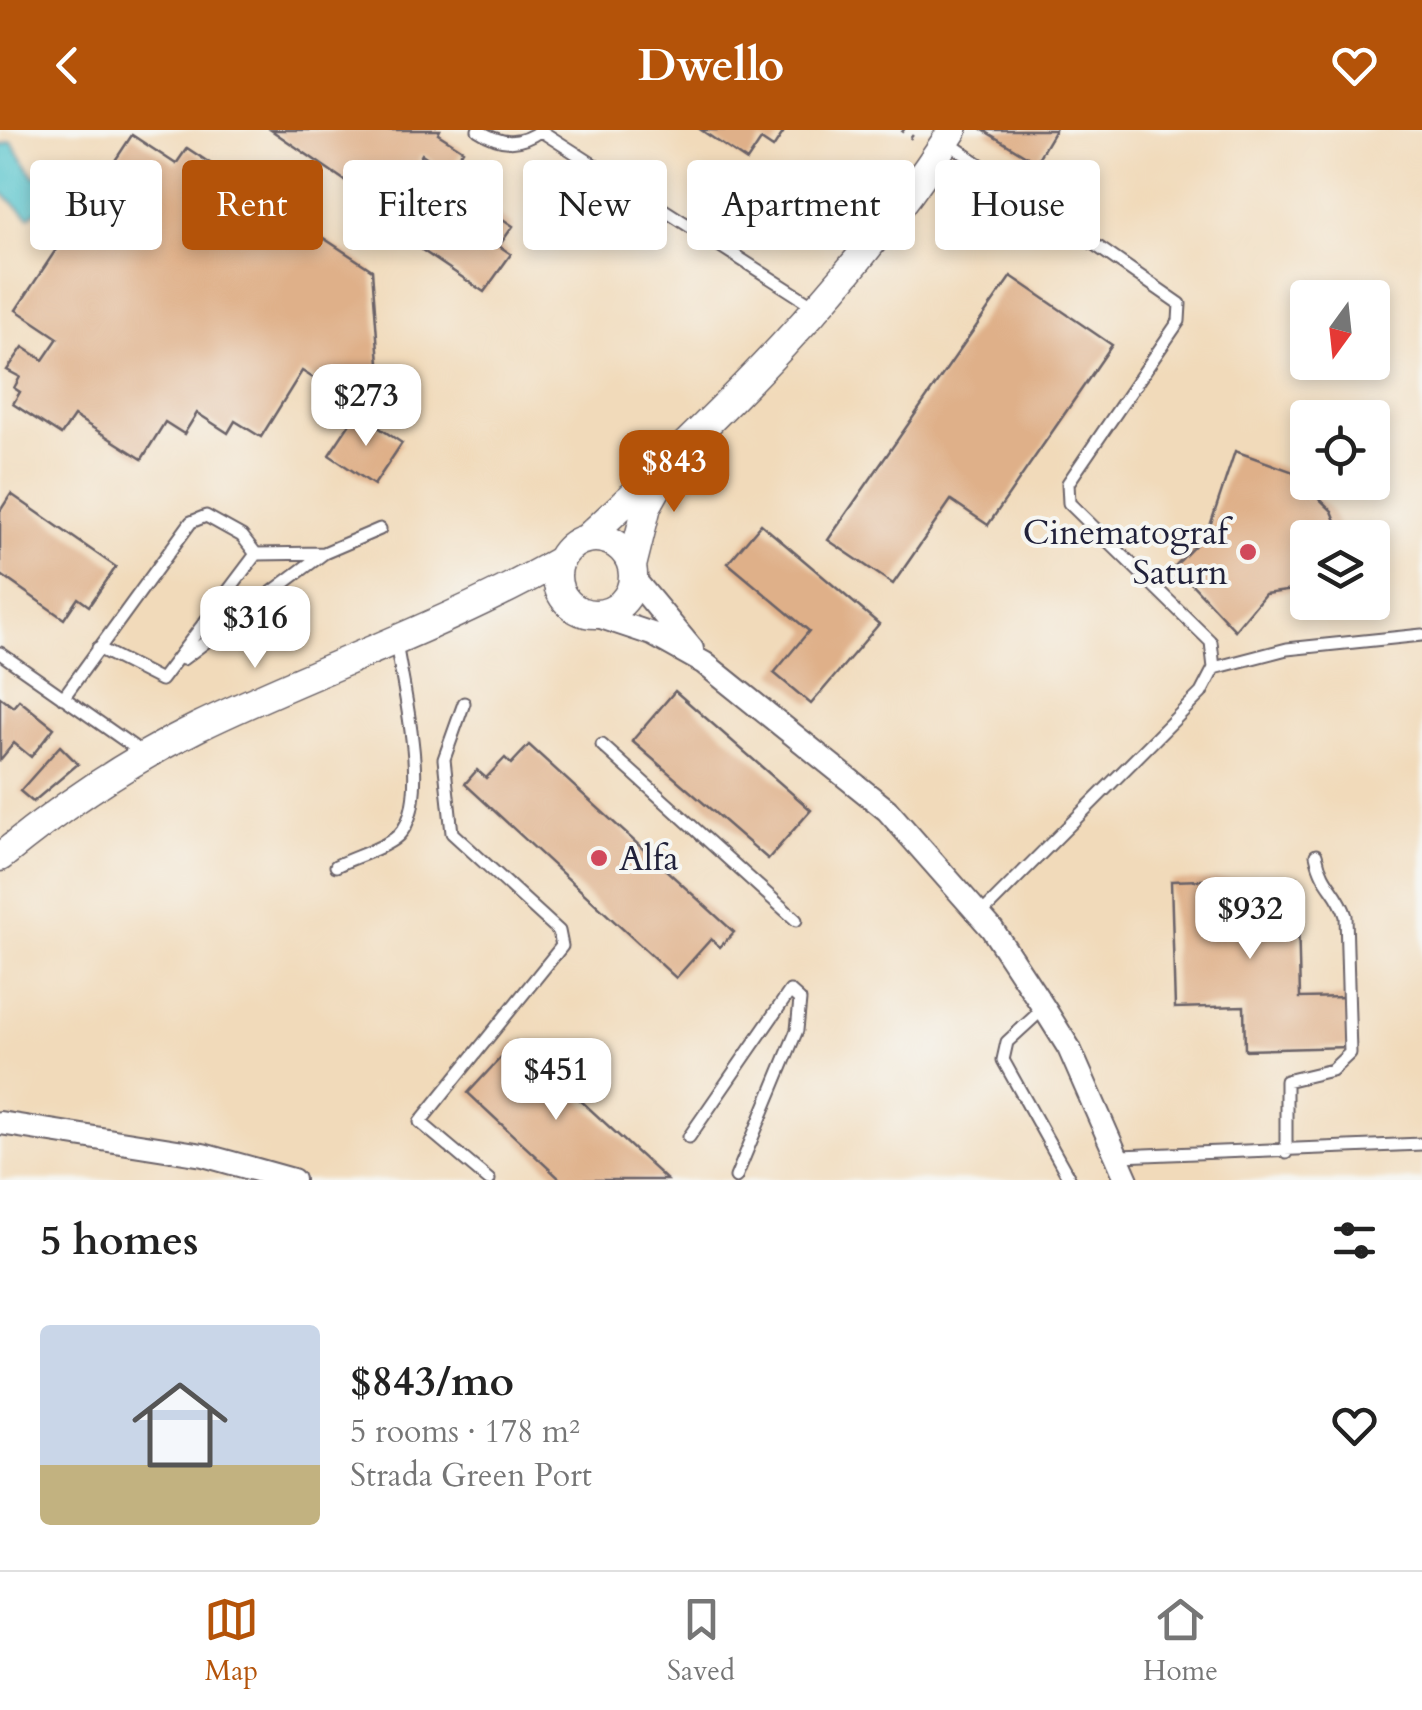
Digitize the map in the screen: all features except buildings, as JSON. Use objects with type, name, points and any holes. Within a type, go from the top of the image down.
[{"type":"street","points":[[586,539],[683,448],[857,263],[950,135]]},
{"type":"street","points":[[592,614],[604,613],[624,600],[651,497],[683,448]]},
{"type":"street","points":[[0,857],[36,827],[146,755],[198,727],[480,606],[560,561],[575,543],[586,539],[598,538],[620,546],[633,572],[704,662]]},
{"type":"street","points":[[560,561],[558,585],[570,605],[652,634],[704,662],[888,810],[980,915],[1044,1008],[1069,1048],[1120,1156],[1127,1180]]},
{"type":"street","points":[[0,1123],[203,1155],[292,1180]]},
{"type":"lane","points":[[478,130],[506,143],[522,142],[541,131],[816,308]]},
{"type":"lane","points":[[950,135],[1180,304],[1179,321],[1068,483],[1069,503],[1211,642],[1214,668],[1201,693],[980,915]]},
{"type":"lane","points":[[63,698],[191,522],[206,516],[242,536],[256,554]]},
{"type":"lane","points":[[178,662],[210,643],[324,553],[380,530]]},
{"type":"lane","points":[[256,554],[324,553]]},
{"type":"lane","points":[[98,648],[161,680],[256,554]]},
{"type":"lane","points":[[1214,668],[1287,649],[1422,635]]},
{"type":"lane","points":[[336,866],[396,838],[412,818],[416,783],[396,642]]},
{"type":"lane","points":[[0,653],[146,755]]},
{"type":"lane","points":[[464,703],[458,732],[444,759],[452,833],[560,930],[562,946],[420,1122],[489,1180]]},
{"type":"lane","points":[[602,746],[796,920]]},
{"type":"lane","points":[[1286,1152],[1286,1081],[1332,1070],[1350,1054],[1346,916],[1340,898],[1322,880],[1316,855]]},
{"type":"lane","points":[[689,1137],[790,991],[800,1000],[797,1030],[736,1177]]},
{"type":"lane","points":[[1044,1008],[1007,1042],[1003,1060],[1070,1180]]},
{"type":"lane","points":[[1120,1156],[1422,1144]]},
{"type":"water","points":[[12,142],[30,171],[29,217],[0,191],[0,146]]},
{"type":"place","name":"Cinematograf Saturn","points":[[1248,552]]},
{"type":"place","name":"Alfa","points":[[599,858]]}]
